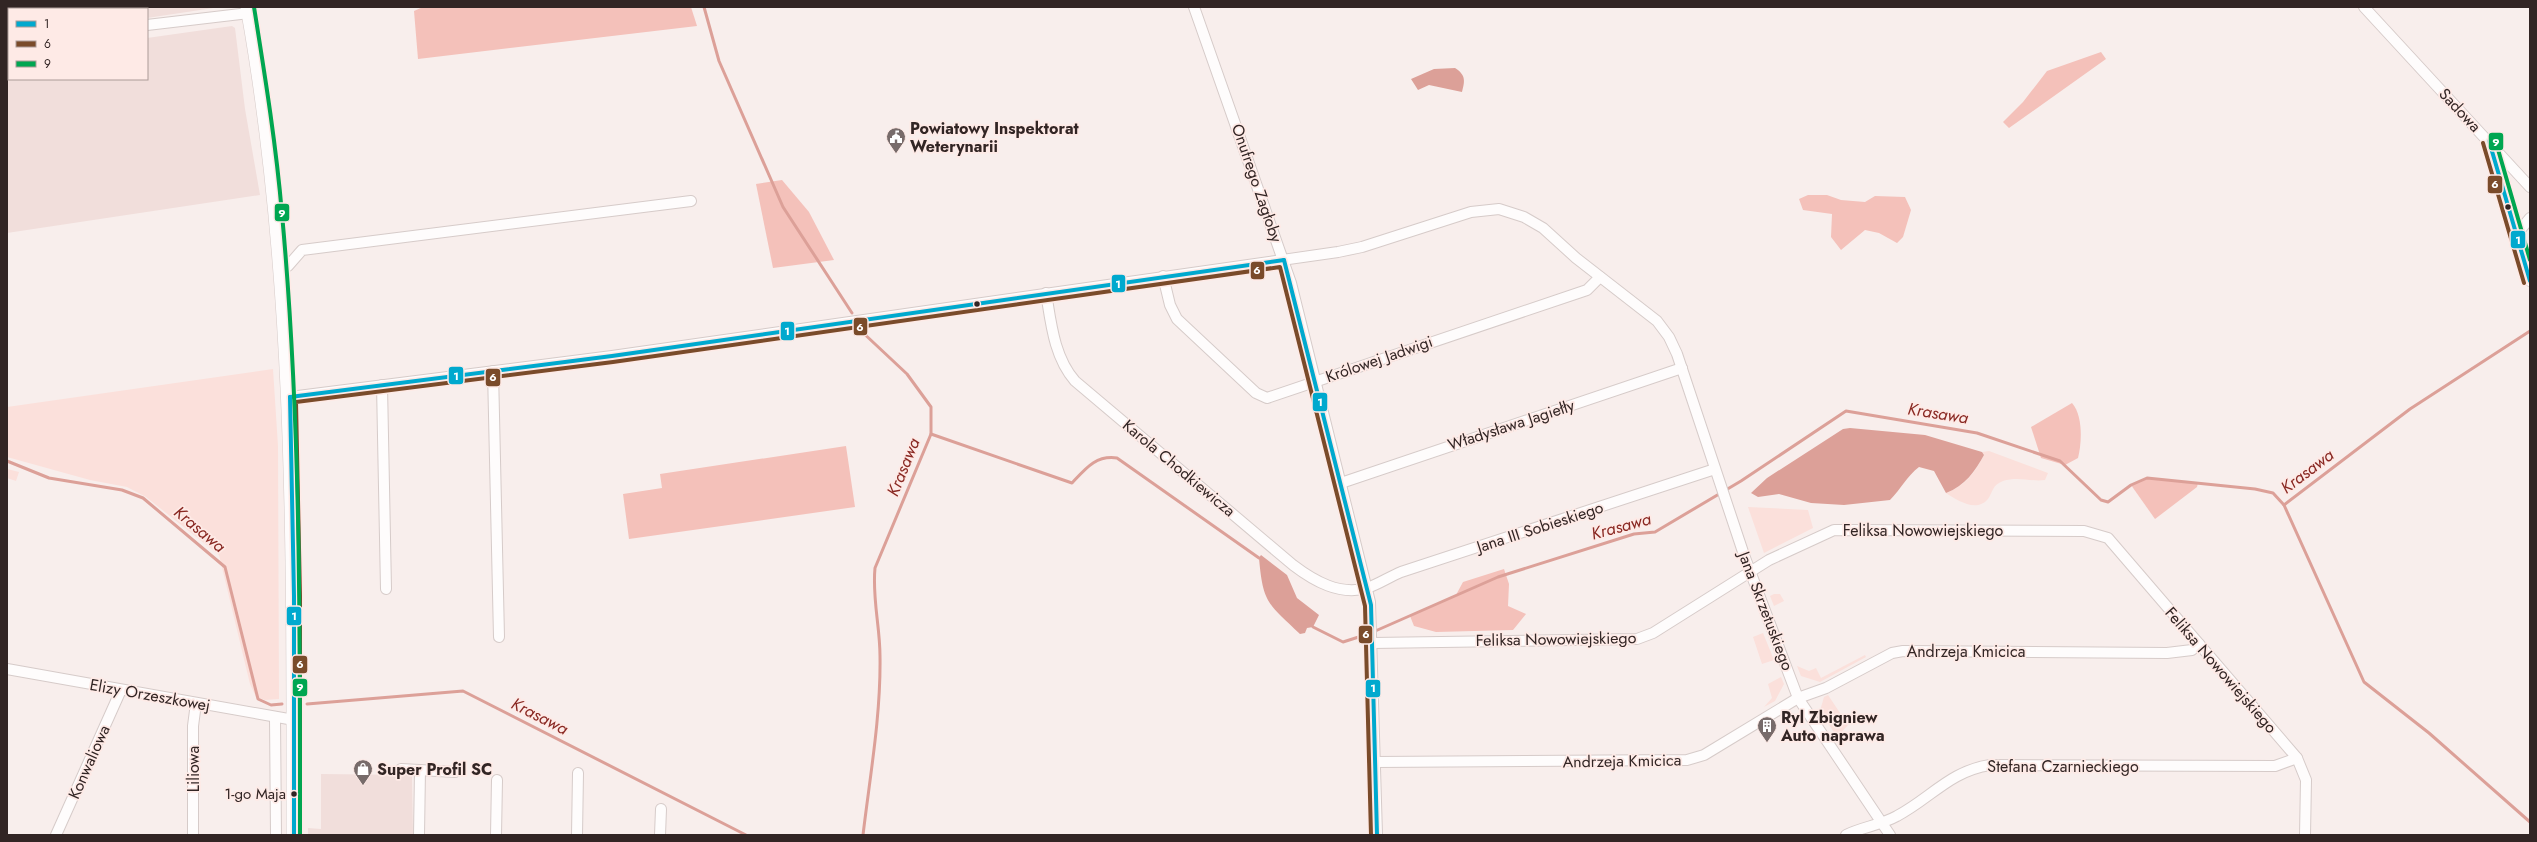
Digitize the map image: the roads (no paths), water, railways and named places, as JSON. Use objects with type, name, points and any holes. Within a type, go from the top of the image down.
[{"type":"main road","points":[[249,10],[262,98],[280,267],[290,397],[294,835]]},
{"type":"street","name":"Onufrego Zagłoby","points":[[1194,7],[1284,260],[1371,605],[1377,835]]},
{"type":"street","name":"Sadowa","points":[[2364,7],[2489,141],[2530,281]]},
{"type":"street","points":[[148,25],[249,10]]},
{"type":"street","points":[[2489,141],[2530,186]]},
{"type":"street","points":[[280,267],[288,266],[302,250],[691,201]]},
{"type":"street","name":"Jana Skrzetuskiego","points":[[290,397],[493,371],[1284,260],[1362,247],[1471,212],[1499,209],[1524,217],[1543,228],[1600,277],[1657,321],[1669,337],[1682,368],[1751,572],[1798,698],[1890,835]]},
{"type":"street","points":[[2516,235],[2530,218]]},
{"type":"street","name":"Królowej Jadwigi","points":[[1163,276],[1170,305],[1177,319],[1262,397],[1273,397],[1587,290],[1600,277]]},
{"type":"street","name":"Karola Chodkiewicza","points":[[1046,293],[1059,357],[1075,380],[1302,572],[1324,584],[1348,590],[1366,588]]},
{"type":"street","name":"Władysława Jagiełły","points":[[1341,483],[1682,368]]},
{"type":"street","points":[[493,371],[499,637]]},
{"type":"street","points":[[382,385],[386,589]]},
{"type":"street","name":"Jana III Sobieskiego","points":[[1366,588],[1401,572],[1715,469]]},
{"type":"street","name":"Feliksa Nowowiejskiego","points":[[1373,636],[1637,639],[1653,633],[1776,557],[1834,530],[2084,531],[2108,538],[2297,758],[2306,780],[2305,835]]},
{"type":"street","name":"Andrzeja Kmicica","points":[[1375,762],[1687,760],[1704,755],[1798,698],[1826,688],[1880,658],[1903,650],[2167,653],[2192,650],[2198,644]]},
{"type":"street","name":"Elizy Orzeszkowej","points":[[7,669],[275,718],[294,720]]},
{"type":"street","name":"Konwaliowa","points":[[56,835],[121,690]]},
{"type":"street","name":"Liliowa","points":[[193,835],[193,726],[196,703]]},
{"type":"street","points":[[275,718],[276,835]]},
{"type":"street","name":"Stefana Czarnieckiego","points":[[1846,835],[1882,823],[1905,811],[1955,776],[1978,767],[1990,765],[2275,766],[2297,758]]},
{"type":"street","points":[[401,769],[454,772]]},
{"type":"street","points":[[419,835],[420,770]]},
{"type":"street","points":[[578,773],[578,835]]},
{"type":"street","points":[[496,835],[497,780]]},
{"type":"street","points":[[660,835],[661,809]]},
{"type":"waterway","points":[[704,7],[719,61],[783,207],[852,313]]},
{"type":"waterway","points":[[859,329],[907,374],[931,407],[931,434]]},
{"type":"waterway","name":"Krasawa","points":[[2284,505],[2410,409],[2530,331]]},
{"type":"waterway","name":"Krasawa","points":[[1373,632],[1498,577],[1634,534],[1655,532],[1741,481],[1846,411],[1977,433],[2060,461],[2101,500],[2108,502],[2131,485],[2147,478],[2255,489],[2273,493],[2284,505],[2364,682],[2429,733],[2530,822]]},
{"type":"waterway","name":"Krasawa","points":[[863,835],[879,701],[880,645],[874,579],[875,568],[931,434],[1072,483],[1087,468],[1097,461],[1117,458],[1259,558]]},
{"type":"waterway","name":"Krasawa","points":[[7,461],[49,478],[122,490],[143,498],[225,567],[258,699],[271,705],[282,704]]},
{"type":"waterway","name":"Krasawa","points":[[1313,627],[1343,642],[1368,634]]},
{"type":"waterway","name":"Krasawa","points":[[307,704],[463,691],[746,835]]},
{"type":"place","name":"Powiatowy Inspektorat Weterynarii","points":[[896,154]]},
{"type":"place","name":"Ryl Zbigniew Auto naprawa","points":[[1767,743]]},
{"type":"place","name":"Super Profil SC","points":[[363,786]]},
{"type":"place","name":"1-go Maja","points":[[294,794]]}]
